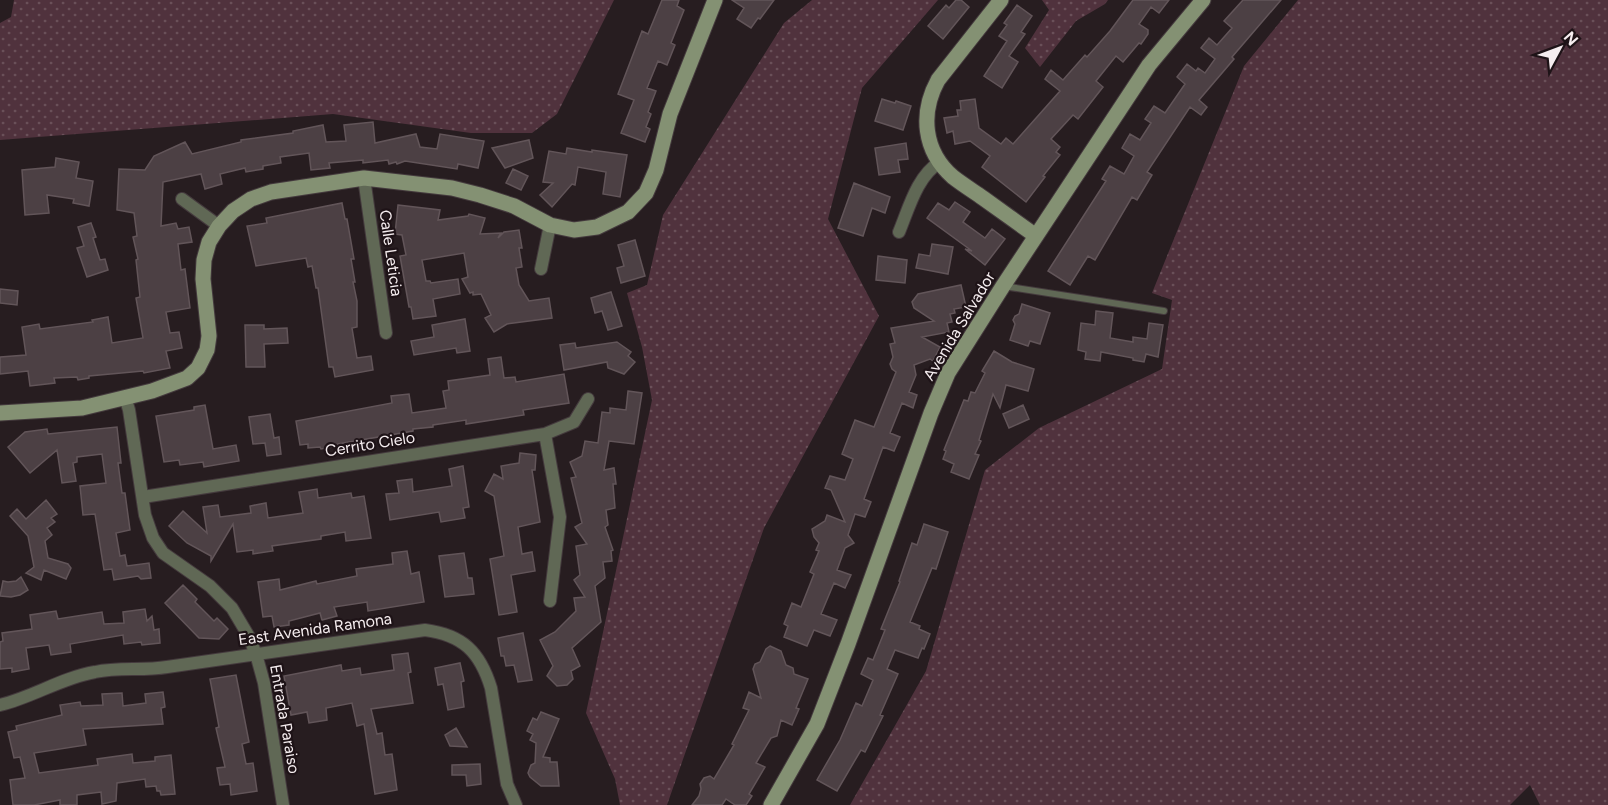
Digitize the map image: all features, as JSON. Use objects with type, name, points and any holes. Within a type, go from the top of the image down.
[{"type":"street","points":[[0,413],[82,408],[152,391],[187,378],[198,368],[207,350],[209,336],[203,279],[204,260],[209,242],[219,226],[233,211],[251,199],[271,192],[364,178],[452,188],[514,206],[550,225],[574,230],[597,227],[628,212],[646,193],[656,170],[670,114],[715,0]]},
{"type":"street","points":[[1001,0],[938,80],[930,95],[926,116],[927,134],[932,148],[951,176],[1036,236]]},
{"type":"street","name":"Avenida Salvador","points":[[771,805],[817,724],[931,413],[948,373],[1149,65],[1203,0]]},
{"type":"street","points":[[899,232],[919,185],[930,168],[940,162]]},
{"type":"street","name":"Calle Leticia","points":[[364,178],[386,333]]},
{"type":"street","points":[[182,199],[219,226]]},
{"type":"street","points":[[541,269],[550,225]]},
{"type":"street","name":"Entrada Paraiso","points":[[125,397],[148,525],[153,538],[163,553],[221,596],[240,621],[256,654],[264,683],[284,805]]},
{"type":"street","name":"Cerrito Cielo","points":[[143,496],[545,434],[574,422],[588,399]]},
{"type":"street","points":[[545,434],[560,517],[550,602]]},
{"type":"street","name":"East Avenida Ramona","points":[[0,705],[76,676],[95,672],[115,669],[163,668],[425,630],[440,632],[463,642],[475,652],[487,672],[507,784],[516,805]]},
{"type":"lane","points":[[1003,286],[1164,311]]},
{"type":"shaded area","points":[[14,0],[614,0],[557,114],[532,133],[471,133],[333,114],[0,140],[0,23],[11,17]]},
{"type":"shaded area","points":[[812,0],[938,0],[862,88],[828,219],[879,316],[764,528],[667,805],[620,805],[615,779],[586,713],[652,400],[642,347],[627,293],[647,285],[663,215],[784,23]]},
{"type":"shaded area","points":[[1042,0],[1108,0],[1076,21],[1040,67],[1025,48],[1049,10]]},
{"type":"shaded area","points":[[1298,0],[1608,0],[1608,805],[1540,805],[1530,785],[1510,805],[850,805],[926,671],[985,470],[1039,428],[1162,369],[1172,300],[1152,293],[1244,66]]},
{"type":"building","points":[[662,0],[679,0],[677,6],[684,10],[671,43],[675,45],[667,65],[658,61],[647,88],[656,91],[648,112],[651,114],[646,127],[650,129],[645,142],[621,133],[634,100],[618,94],[642,31],[648,34]]},
{"type":"building","points":[[732,0],[774,0],[751,28],[737,19],[744,8]]},
{"type":"building","points":[[956,0],[961,0],[969,7],[943,39],[928,26],[946,5],[949,8]]},
{"type":"building","points":[[1133,0],[1169,0],[1159,13],[1151,7],[1139,24],[1148,30],[1141,44],[1139,43],[1123,62],[1116,56],[1096,81],[1103,87],[1078,119],[1073,115],[1051,139],[1060,147],[1056,152],[1060,155],[1026,202],[982,167],[990,156],[970,141],[955,144],[953,131],[947,133],[944,118],[958,116],[957,110],[961,110],[960,101],[975,99],[979,128],[1001,144],[1006,138],[1013,144],[1060,91],[1045,79],[1051,70],[1063,80],[1110,31]]},
{"type":"building","points":[[1243,0],[1281,0],[1199,100],[1207,107],[1201,115],[1190,107],[1147,172],[1152,175],[1137,200],[1132,197],[1095,260],[1088,256],[1070,285],[1048,271],[1106,181],[1102,179],[1110,166],[1124,174],[1134,156],[1122,148],[1130,134],[1140,140],[1151,123],[1145,119],[1154,106],[1165,113],[1185,84],[1177,77],[1187,64],[1196,71],[1198,68],[1205,73],[1215,59],[1201,48],[1209,38],[1217,45],[1232,28],[1224,21]]},
{"type":"building","points":[[1017,5],[1032,16],[1021,32],[1025,34],[1009,56],[1018,62],[1002,88],[984,76],[1007,41],[999,36],[1007,25],[1004,23]]},
{"type":"building","points":[[882,99],[911,106],[903,130],[875,121]]},
{"type":"building","points":[[373,122],[375,143],[416,134],[420,147],[437,149],[440,134],[484,141],[478,168],[458,164],[457,169],[405,161],[389,164],[388,160],[363,163],[363,160],[329,163],[330,168],[311,170],[309,153],[280,157],[281,163],[263,166],[263,169],[246,172],[245,168],[220,174],[222,184],[205,189],[201,174],[163,182],[161,226],[176,223],[178,229],[189,227],[192,242],[178,244],[181,270],[185,269],[190,308],[166,312],[170,333],[179,332],[182,348],[166,351],[170,368],[144,373],[143,371],[89,376],[89,378],[78,380],[77,377],[54,378],[55,383],[30,386],[28,371],[0,374],[0,357],[26,355],[22,327],[39,324],[40,329],[93,322],[92,320],[108,317],[112,343],[143,338],[136,298],[140,297],[136,260],[138,259],[133,237],[137,236],[134,213],[117,210],[119,169],[145,170],[154,156],[185,142],[192,154],[241,142],[241,140],[293,133],[293,131],[323,125],[326,142],[346,141],[344,125]]},
{"type":"building","points":[[529,140],[533,158],[505,168],[492,148]]},
{"type":"building","points":[[906,143],[908,159],[898,160],[900,172],[879,175],[875,148]]},
{"type":"building","points":[[567,148],[627,155],[620,197],[603,194],[606,172],[578,167],[575,185],[572,184],[552,207],[540,195],[553,183],[543,182],[549,151],[566,154]]},
{"type":"building","points":[[56,158],[79,162],[76,178],[93,181],[89,206],[73,203],[74,199],[47,195],[49,213],[25,215],[22,170],[55,167]]},
{"type":"building","points":[[513,169],[528,176],[521,190],[506,183]]},
{"type":"building","points":[[854,183],[890,197],[885,213],[872,208],[863,236],[838,228]]},
{"type":"building","points":[[955,202],[970,212],[963,222],[985,238],[992,229],[1005,239],[985,265],[965,249],[972,251],[927,218],[938,203],[949,210]]},
{"type":"building","points":[[342,203],[354,259],[351,259],[357,301],[357,327],[352,328],[357,358],[371,356],[373,370],[335,377],[333,367],[329,367],[318,288],[316,288],[312,266],[308,267],[306,258],[256,266],[247,226],[267,223],[266,218]]},
{"type":"building","points":[[398,205],[440,210],[438,220],[469,214],[485,218],[480,234],[501,233],[498,238],[504,232],[519,230],[522,267],[516,268],[519,285],[529,301],[549,298],[552,318],[507,324],[494,332],[485,318],[491,315],[481,294],[470,293],[462,279],[468,277],[464,253],[422,260],[426,281],[431,283],[458,279],[460,294],[433,299],[436,316],[413,319],[400,256],[406,255],[402,235],[395,234]]},
{"type":"building","points":[[91,223],[100,260],[105,259],[108,270],[87,277],[77,248],[84,246],[78,227]]},
{"type":"building","points":[[635,240],[645,276],[621,283],[617,268],[624,266],[618,245]]},
{"type":"building","points":[[932,244],[953,247],[948,274],[916,268],[919,254],[930,256]]},
{"type":"building","points":[[878,256],[907,260],[905,283],[876,280]]},
{"type":"building","points":[[961,285],[966,307],[954,309],[955,313],[950,314],[952,322],[947,323],[949,332],[922,337],[940,347],[933,361],[930,359],[914,365],[916,375],[909,392],[917,395],[913,408],[902,403],[890,433],[900,437],[894,451],[883,447],[864,499],[871,502],[865,517],[855,514],[848,535],[854,543],[845,548],[837,570],[851,575],[845,588],[834,583],[821,614],[837,620],[830,636],[814,630],[807,646],[784,637],[788,626],[784,624],[792,603],[801,607],[814,574],[810,572],[819,551],[816,550],[819,543],[812,529],[825,521],[827,515],[845,522],[831,490],[825,488],[830,476],[845,480],[853,459],[842,454],[855,420],[874,427],[896,372],[890,364],[893,357],[890,344],[895,343],[891,328],[934,321],[914,308],[912,302],[918,294]]},
{"type":"building","points":[[0,289],[18,291],[17,305],[0,303]]},
{"type":"building","points":[[611,292],[622,326],[608,330],[602,311],[595,313],[591,298]]},
{"type":"building","points":[[1022,304],[1050,313],[1040,344],[1030,341],[1028,346],[1010,340],[1015,324],[1013,320],[1019,314]]},
{"type":"building","points":[[1096,311],[1113,313],[1110,338],[1133,342],[1133,337],[1147,339],[1149,323],[1163,325],[1158,357],[1146,354],[1144,362],[1101,352],[1100,361],[1085,359],[1086,352],[1078,350],[1081,323],[1095,325]]},
{"type":"building","points":[[465,319],[470,351],[457,353],[456,348],[414,355],[411,341],[434,337],[432,325]]},
{"type":"building","points":[[245,325],[264,325],[264,329],[287,328],[288,343],[264,344],[265,367],[246,367]]},
{"type":"building","points":[[617,342],[631,352],[628,356],[635,362],[624,374],[608,368],[607,362],[564,370],[560,345],[575,343],[576,348]]},
{"type":"building","points":[[994,351],[1012,362],[1034,369],[1028,391],[1006,385],[1000,408],[993,394],[979,440],[981,441],[975,454],[979,455],[969,479],[951,472],[954,464],[943,459],[946,451],[944,450],[964,400],[968,401],[971,392],[975,393],[985,373],[982,371]]},
{"type":"building","points":[[501,357],[504,378],[515,377],[516,382],[564,374],[569,403],[523,410],[524,415],[466,424],[466,420],[433,425],[433,427],[413,429],[413,431],[321,449],[320,447],[308,448],[308,444],[300,445],[296,421],[392,403],[391,396],[409,394],[412,413],[446,408],[443,391],[449,390],[448,381],[490,375],[488,359]]},
{"type":"building","points":[[628,391],[642,393],[634,444],[609,441],[604,470],[614,468],[616,484],[613,484],[615,508],[606,510],[608,525],[605,527],[613,550],[611,551],[612,561],[603,562],[605,578],[595,586],[601,622],[572,648],[580,666],[571,671],[573,679],[567,685],[557,686],[547,676],[553,666],[540,640],[555,632],[576,611],[574,598],[585,597],[574,580],[580,575],[576,546],[587,544],[575,527],[582,523],[571,478],[576,477],[570,462],[582,456],[585,441],[598,443],[602,412],[610,413],[610,408],[626,410]]},
{"type":"building","points":[[205,405],[213,449],[236,445],[239,461],[204,467],[203,462],[180,465],[179,460],[164,462],[156,416],[194,410],[194,407]]},
{"type":"building","points":[[1023,405],[1029,419],[1009,428],[1003,414]]},
{"type":"building","points":[[270,414],[274,438],[279,437],[281,454],[267,456],[265,443],[253,444],[249,417]]},
{"type":"building","points":[[117,427],[121,463],[118,463],[130,530],[116,533],[120,556],[125,555],[127,566],[149,563],[151,578],[141,579],[138,576],[114,580],[112,569],[104,570],[95,514],[83,515],[80,486],[106,483],[102,454],[77,457],[77,462],[73,463],[76,481],[62,483],[57,450],[30,473],[8,447],[25,432],[47,429],[48,434]]},
{"type":"building","points":[[520,453],[536,455],[535,470],[532,470],[540,522],[518,527],[522,554],[532,552],[535,571],[511,575],[517,612],[499,615],[490,559],[504,556],[494,496],[485,491],[494,474],[503,479],[501,466],[519,463]]},
{"type":"building","points":[[463,466],[469,507],[463,508],[465,518],[441,522],[439,512],[390,520],[386,494],[399,493],[397,481],[412,479],[413,492],[452,486],[449,469]]},
{"type":"building","points":[[317,489],[318,498],[351,493],[352,498],[364,496],[371,538],[346,541],[345,532],[321,536],[321,539],[272,546],[273,551],[253,554],[253,550],[237,552],[233,524],[211,561],[211,556],[187,543],[169,526],[183,511],[207,533],[203,507],[218,505],[220,517],[251,513],[250,506],[266,503],[268,518],[303,513],[299,492]]},
{"type":"building","points":[[46,500],[57,514],[51,518],[55,522],[47,528],[52,535],[45,541],[48,558],[68,564],[71,568],[66,579],[44,570],[41,580],[26,573],[34,567],[28,536],[10,516],[17,509],[26,519]]},
{"type":"building","points":[[924,524],[948,532],[936,569],[932,568],[910,622],[930,634],[918,658],[895,650],[887,669],[898,674],[880,715],[883,716],[865,752],[861,750],[837,791],[817,780],[840,740],[856,703],[862,706],[873,680],[861,674],[868,658],[873,660],[885,630],[881,629],[900,582],[912,543],[917,545]]},
{"type":"building","points":[[407,551],[411,574],[419,572],[424,602],[368,611],[367,602],[334,607],[337,616],[322,620],[320,613],[289,621],[289,625],[274,627],[272,616],[263,617],[258,582],[279,579],[280,590],[316,581],[317,584],[357,576],[356,569],[393,564],[392,553]]},
{"type":"building","points":[[464,553],[468,578],[472,578],[474,594],[445,597],[439,556]]},
{"type":"building","points":[[21,577],[28,590],[11,597],[0,596],[3,581],[16,581]]},
{"type":"building","points":[[183,585],[197,599],[195,602],[214,621],[217,618],[228,629],[219,639],[199,638],[165,603]]},
{"type":"building","points":[[145,609],[147,621],[152,616],[154,630],[159,629],[160,643],[124,644],[123,635],[70,644],[71,652],[51,655],[49,645],[26,648],[29,669],[12,672],[12,668],[0,669],[2,633],[32,629],[30,615],[56,611],[58,619],[102,612],[104,624],[124,623],[123,612]]},
{"type":"building","points":[[523,633],[532,680],[518,682],[514,665],[506,666],[504,656],[501,656],[498,638]]},
{"type":"building","points":[[770,646],[781,651],[786,665],[793,668],[794,674],[808,679],[796,708],[799,709],[792,725],[781,720],[777,736],[771,738],[756,763],[765,767],[749,794],[752,796],[746,805],[735,805],[726,799],[722,805],[692,805],[699,796],[700,784],[704,778],[710,776],[714,779],[734,745],[732,744],[749,710],[743,708],[749,692],[761,698],[753,669]]},
{"type":"building","points":[[408,653],[411,672],[408,673],[413,703],[371,709],[377,734],[382,733],[385,755],[392,754],[397,790],[375,794],[364,724],[357,726],[352,703],[326,708],[327,720],[309,723],[307,712],[291,715],[284,676],[341,665],[342,671],[360,668],[361,675],[394,670],[392,655]]},
{"type":"building","points":[[460,663],[464,681],[461,682],[464,707],[448,710],[443,684],[438,685],[435,668]]},
{"type":"building","points":[[236,675],[249,742],[242,744],[246,764],[253,763],[257,791],[231,795],[230,784],[220,785],[217,768],[225,767],[216,728],[219,727],[210,679]]},
{"type":"building","points":[[163,692],[165,707],[161,708],[163,724],[83,729],[86,745],[34,753],[39,773],[98,765],[97,759],[132,754],[133,763],[155,761],[155,757],[171,755],[175,794],[161,795],[156,786],[146,787],[145,779],[117,783],[116,801],[102,804],[101,792],[77,795],[77,805],[60,805],[60,800],[34,805],[13,805],[10,780],[25,778],[20,757],[14,758],[8,732],[17,730],[16,726],[62,715],[60,705],[80,702],[81,706],[103,705],[102,694],[122,693],[123,706],[146,703],[145,694]]},
{"type":"building","points":[[541,712],[559,719],[543,757],[550,758],[550,762],[557,762],[559,786],[541,786],[528,773],[531,765],[535,763],[536,743],[530,740],[533,734],[527,731],[533,718],[537,720]]},
{"type":"building","points":[[456,728],[467,747],[450,746],[445,735]]},
{"type":"building","points":[[480,764],[481,784],[467,786],[466,775],[452,775],[452,765]]}]
